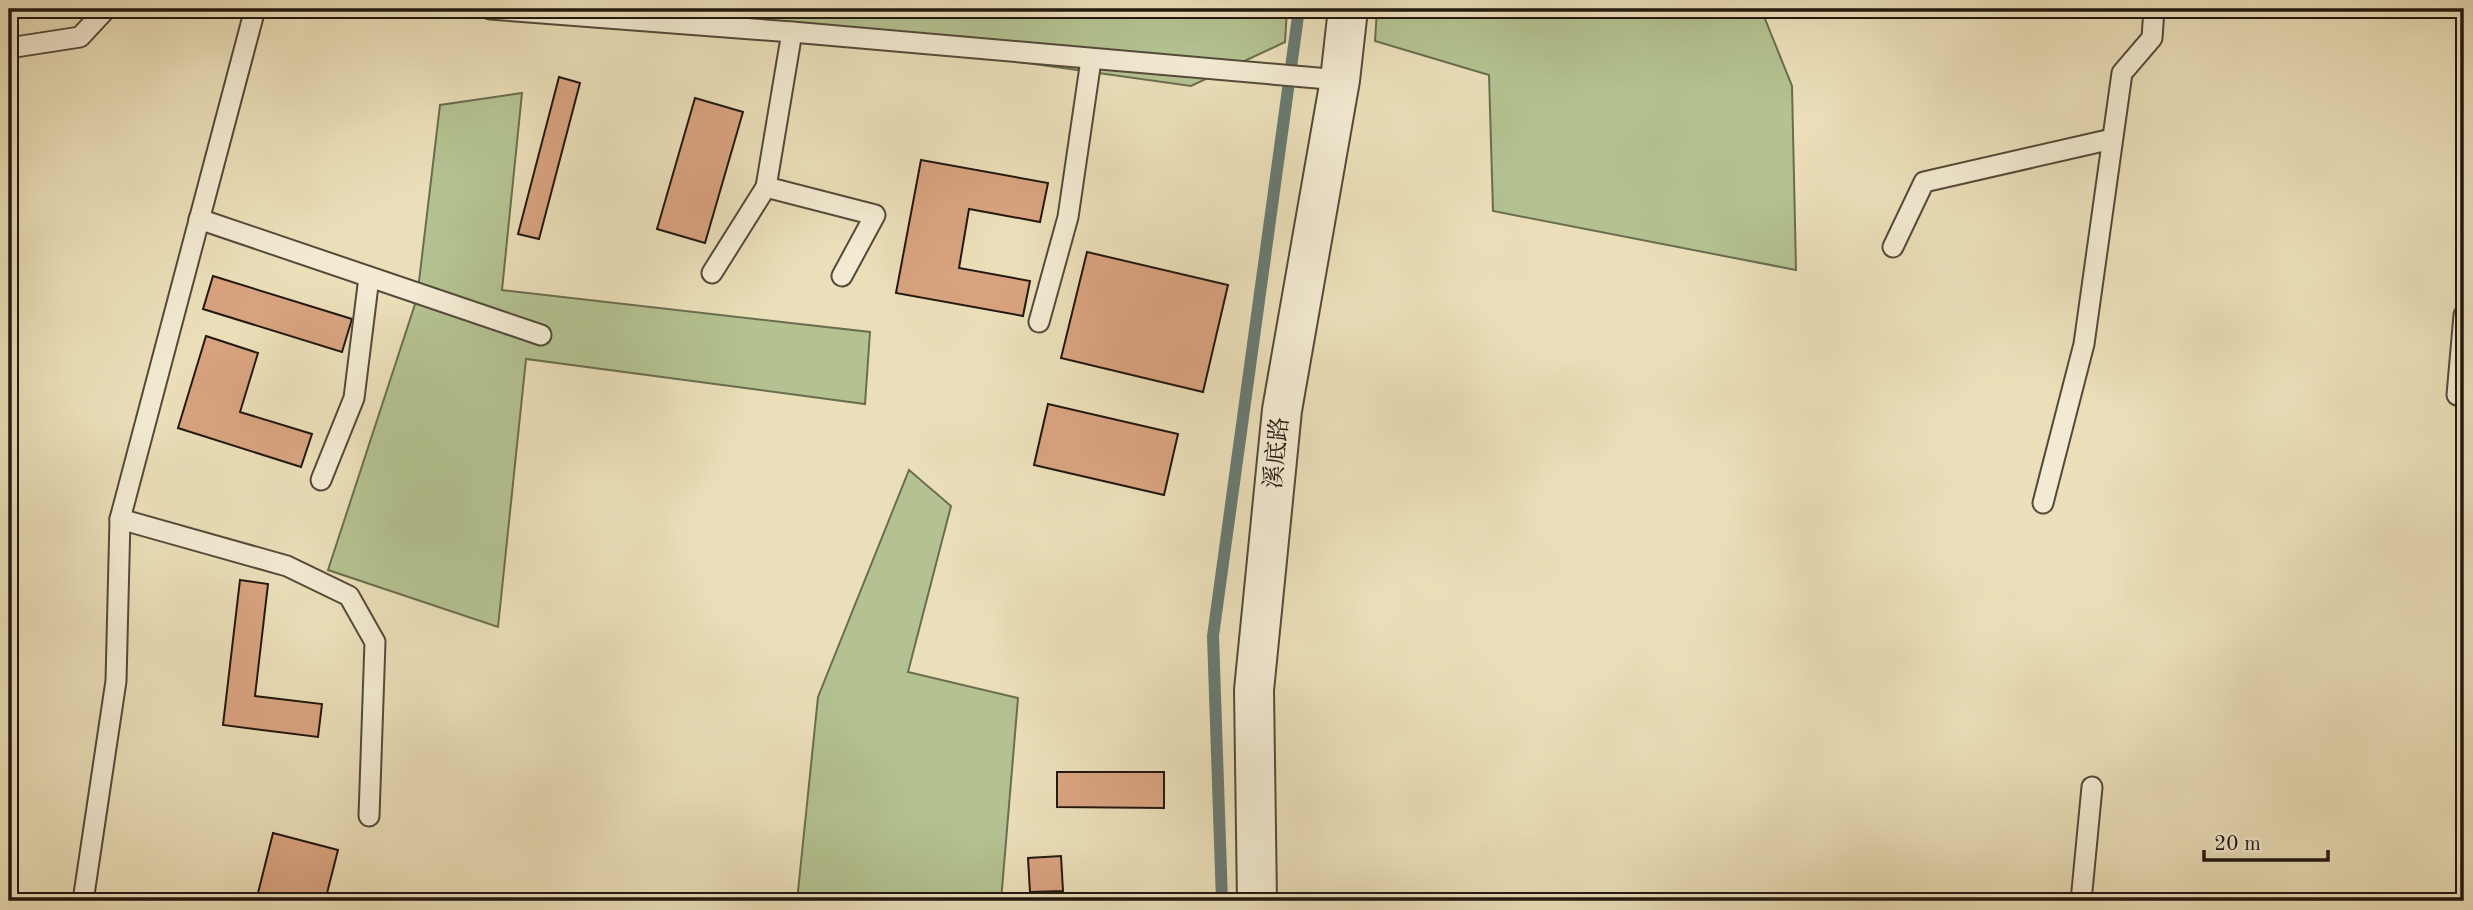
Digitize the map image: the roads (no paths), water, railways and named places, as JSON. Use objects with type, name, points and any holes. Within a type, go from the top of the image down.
[{"type":"street","name":"溪底路","points":[[1257,901],[1254,690],[1272,503],[1282,410],[1340,80],[1348,9]]},
{"type":"lane","points":[[9,48],[80,37],[106,9]]},
{"type":"lane","points":[[83,901],[116,681],[120,519],[255,9]]},
{"type":"lane","points":[[490,9],[792,32],[1340,80]]},
{"type":"lane","points":[[2043,503],[2084,344],[2122,73],[2152,38],[2154,9]]},
{"type":"lane","points":[[712,273],[766,187],[792,32]]},
{"type":"lane","points":[[1039,322],[1068,217],[1091,60]]},
{"type":"lane","points":[[1893,247],[1924,182],[2112,139]]},
{"type":"lane","points":[[766,187],[875,215],[842,276]]},
{"type":"lane","points":[[199,219],[541,335]]},
{"type":"lane","points":[[321,480],[354,398],[369,277]]},
{"type":"lane","points":[[2457,395],[2464,315]]},
{"type":"lane","points":[[120,519],[287,566],[349,596],[375,642],[369,816]]},
{"type":"lane","points":[[2081,901],[2092,787]]},
{"type":"waterway","points":[[1222,901],[1213,636],[1299,9]]}]
